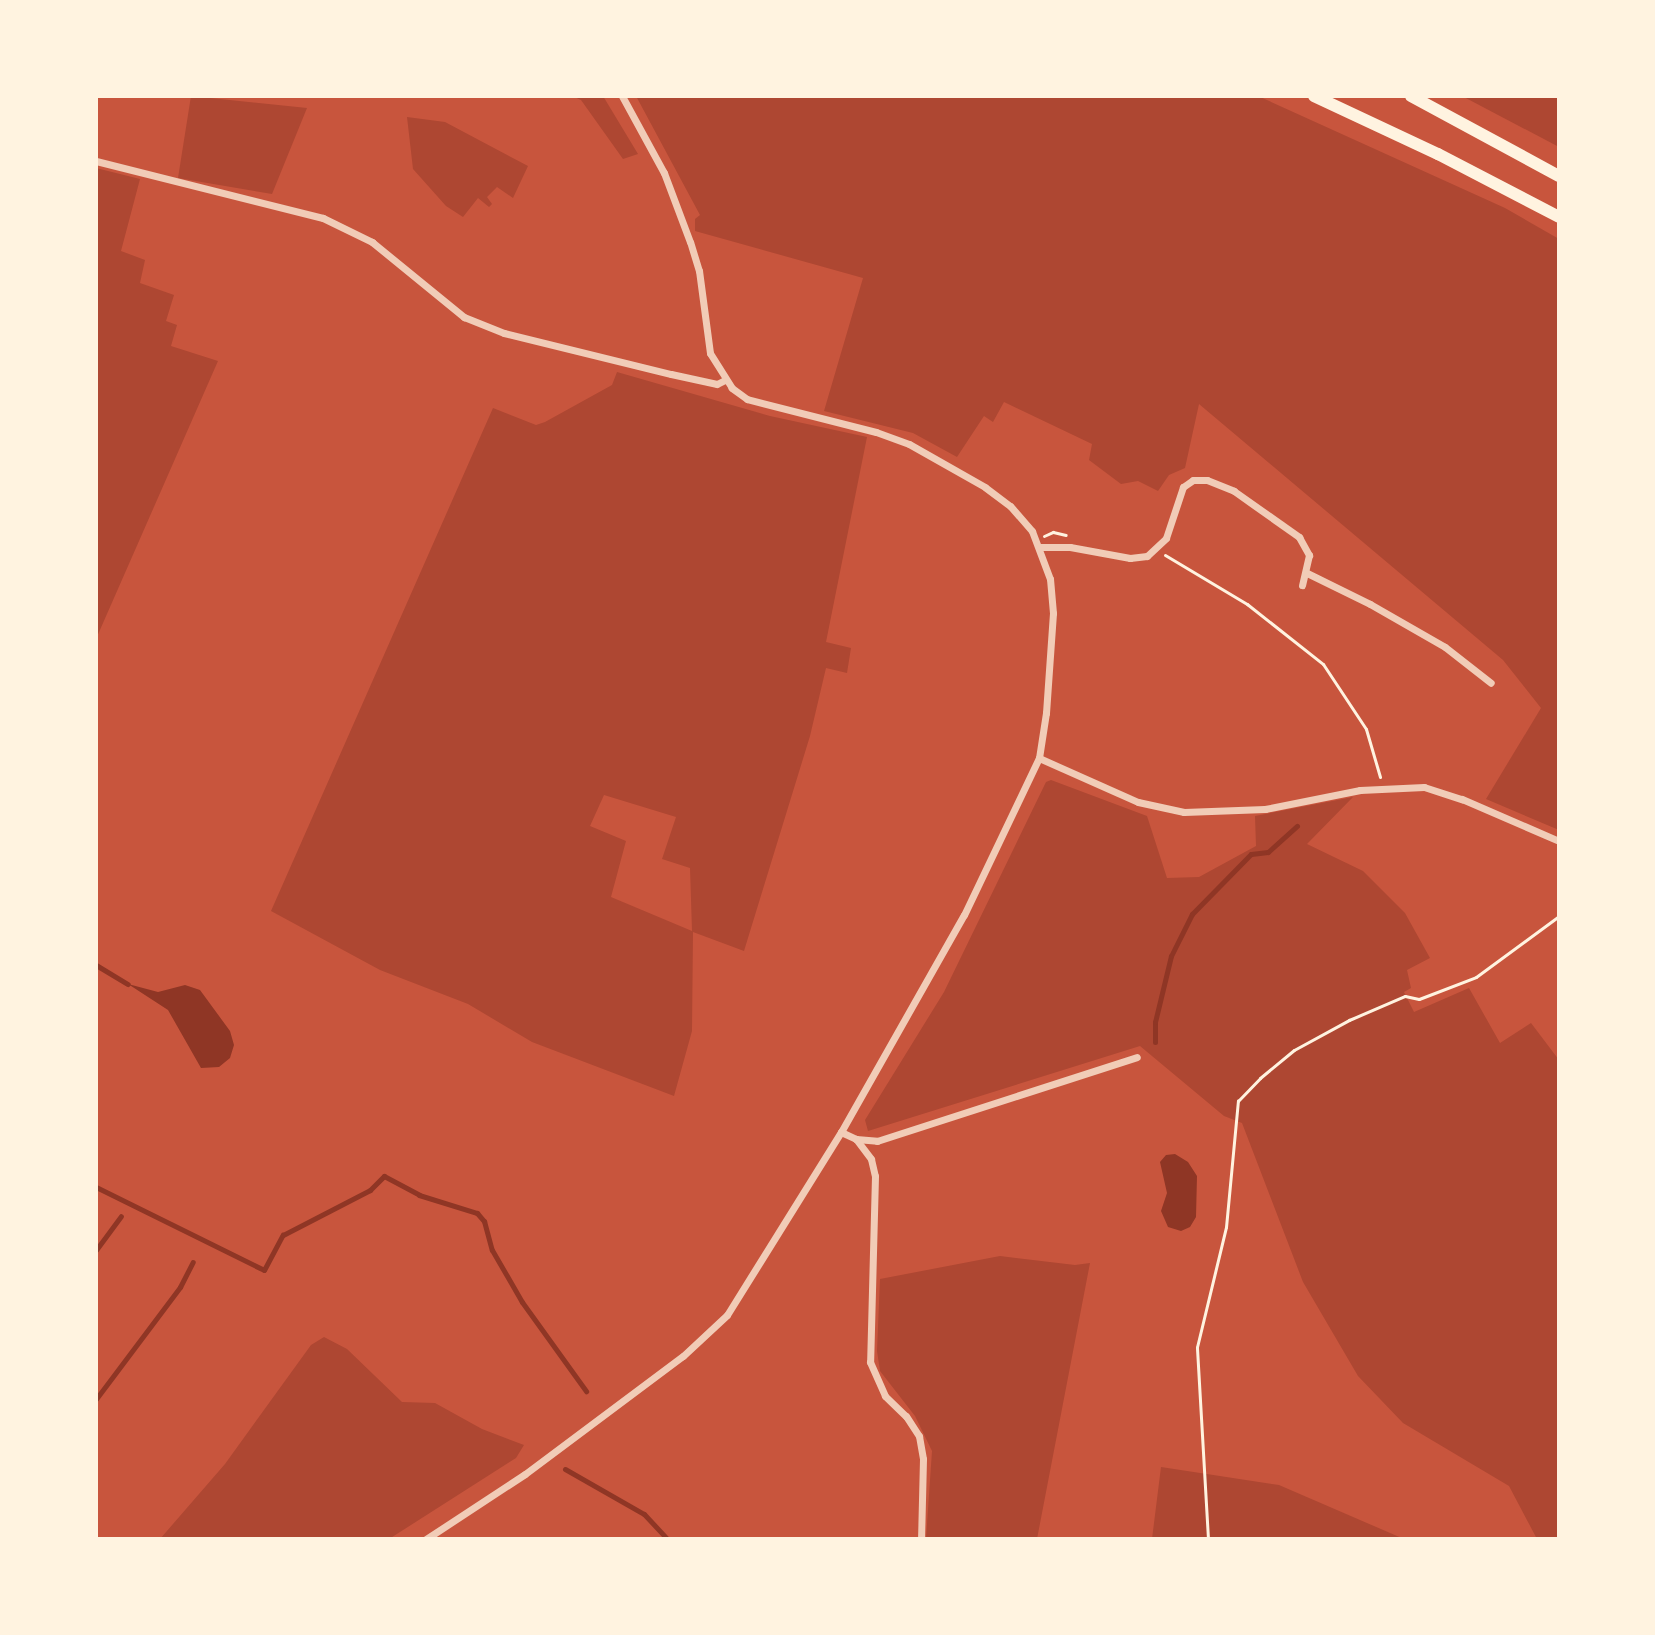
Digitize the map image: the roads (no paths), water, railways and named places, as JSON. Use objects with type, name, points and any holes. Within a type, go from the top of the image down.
[{"type":"highway","points":[[1314,96],[1438,154],[1559,217]]},
{"type":"highway","points":[[1411,96],[1559,176]]},
{"type":"street","points":[[426,1539],[547,1457],[683,1356],[727,1315],[841,1132],[964,915],[1039,758],[1053,629],[1050,579],[1041,547],[1010,506],[985,487],[929,455],[876,432],[747,399],[725,380],[710,353],[699,271],[690,242],[664,173],[622,96]]},
{"type":"street","points":[[96,161],[323,218],[372,242],[464,317],[504,333],[717,384],[725,380]]},
{"type":"street","points":[[1041,547],[1064,546],[1130,558],[1147,556],[1157,550],[1166,538],[1183,487],[1193,480],[1207,480],[1234,491],[1299,537],[1309,555],[1302,585]]},
{"type":"street","points":[[1307,573],[1360,598],[1445,647],[1491,683]]},
{"type":"street","points":[[1039,758],[1138,802],[1184,812],[1265,809],[1382,789],[1436,790],[1559,841]]},
{"type":"street","points":[[841,1132],[856,1139],[877,1141],[1137,1057]]},
{"type":"street","points":[[856,1139],[871,1159],[875,1176],[870,1362],[885,1396],[906,1416],[919,1436],[923,1459],[921,1539]]},
{"type":"waterway","points":[[1155,1042],[1155,1022],[1171,956],[1192,914],[1251,854],[1268,852],[1297,826]]},
{"type":"waterway","points":[[96,965],[128,984]]},
{"type":"waterway","points":[[96,1187],[264,1270],[283,1235],[370,1190],[384,1176],[419,1195],[477,1213],[484,1221],[492,1250],[522,1302],[586,1391]]},
{"type":"waterway","points":[[96,1250],[121,1216]]},
{"type":"waterway","points":[[96,1399],[180,1287],[193,1262]]},
{"type":"waterway","points":[[565,1469],[644,1514],[667,1539]]}]
